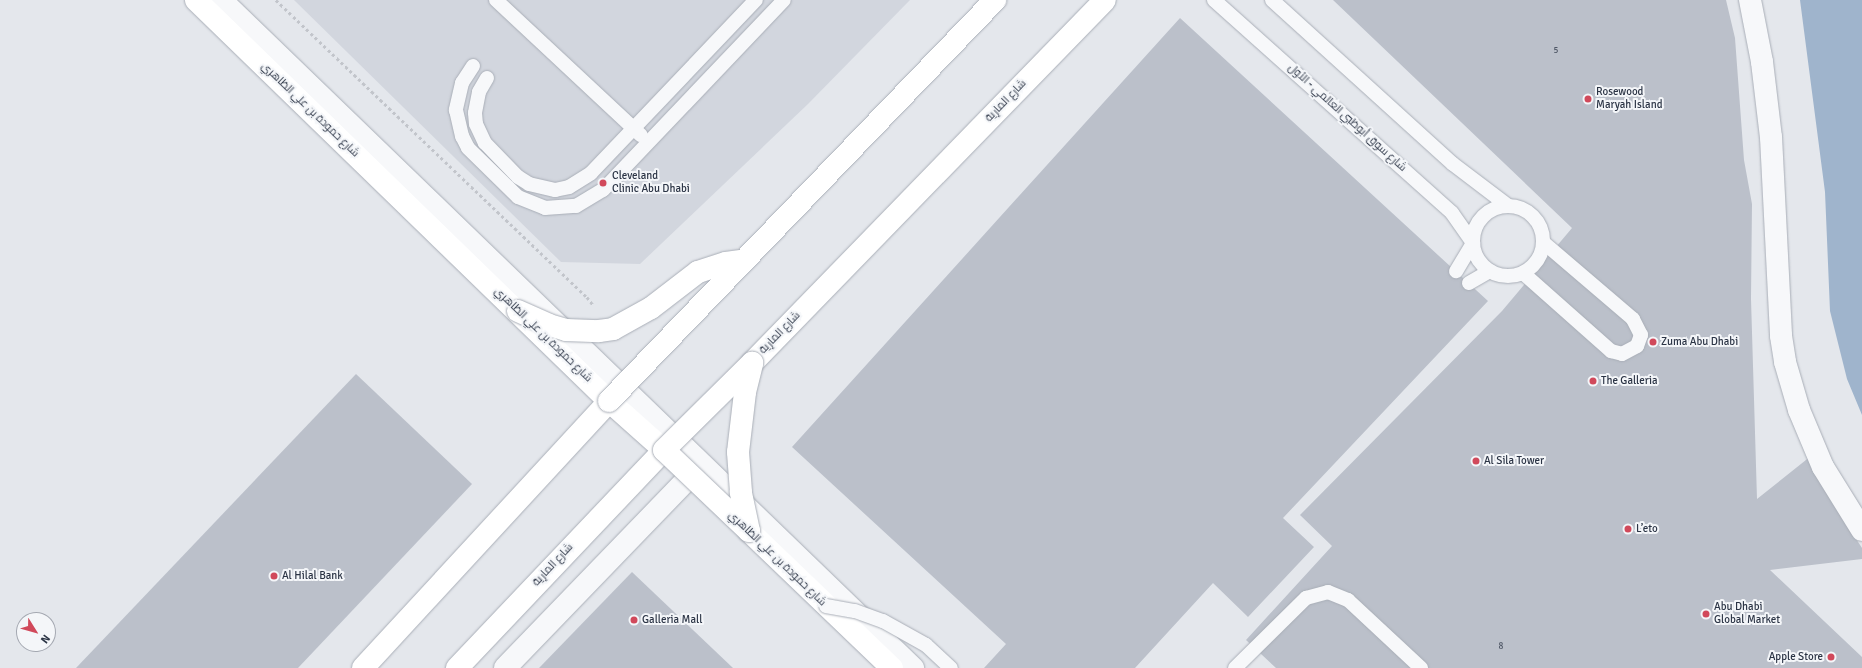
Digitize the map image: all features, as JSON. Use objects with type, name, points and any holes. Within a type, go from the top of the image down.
[{"type":"street","name":"شارع حمودة بن علي الظاهري","points":[[196,0],[609,401],[664,450],[892,668]]},
{"type":"street","points":[[221,0],[913,668]]},
{"type":"street","points":[[363,668],[609,401],[741,262],[995,0]]},
{"type":"street","name":"شارع المارِية","points":[[457,668],[664,450],[752,363],[1105,0]]},
{"type":"street","points":[[1750,0],[1762,62],[1771,137],[1781,336],[1785,362],[1799,410],[1823,467],[1862,530]]},
{"type":"street","points":[[518,311],[544,323],[566,330],[594,331],[613,329],[651,308],[698,272],[726,263],[741,262]]},
{"type":"street","points":[[749,531],[741,492],[738,452],[744,392],[752,363]]},
{"type":"street","points":[[505,668],[701,465]]},
{"type":"lane","points":[[496,0],[648,142]]},
{"type":"lane","points":[[487,78],[476,103],[475,113],[480,134],[485,143],[518,177],[542,188],[555,190],[581,182],[756,0]]},
{"type":"lane","name":"شارع سوق أبوظبي العالمي - الأول","points":[[1214,0],[1444,205],[1460,222],[1473,243],[1478,259],[1490,271]]},
{"type":"lane","points":[[1276,1],[1453,164],[1507,205],[1519,207],[1538,220],[1543,231],[1544,244],[1540,255],[1533,266],[1523,273],[1512,276],[1490,271],[1469,283]]},
{"type":"lane","points":[[473,66],[462,83],[456,110],[462,136],[468,148],[507,188],[531,204],[560,208],[576,206],[603,190],[778,2]]},
{"type":"lane","points":[[1456,271],[1473,243],[1474,231],[1486,213],[1507,205]]},
{"type":"lane","points":[[1523,273],[1611,351],[1622,354],[1637,346],[1640,335],[1633,319],[1544,244]]},
{"type":"lane","points":[[1236,668],[1306,598],[1328,592],[1348,600],[1421,668]]},
{"type":"lane","points":[[826,606],[855,611],[883,620],[926,646],[951,668]]},
{"type":"path","points":[[276,0],[587,297],[595,308]]},
{"type":"shaded area","name":"Cleveland Clinic Abu Dhabi","points":[[294,0],[910,0],[808,104],[640,264],[561,262]]},
{"type":"water","points":[[1800,0],[1862,0],[1862,415],[1847,379],[1830,311],[1825,192]]},
{"type":"building","name":"The Galleria","points":[[1333,0],[1726,0],[1735,38],[1744,160],[1752,204],[1751,299],[1757,499],[1816,452],[1845,522],[1862,548],[1862,559],[1770,570],[1862,657],[1862,668],[1276,668],[1246,640],[1332,546],[1300,515],[1502,311],[1572,228]]},
{"type":"building","points":[[1180,18],[1488,301],[1283,518],[1314,547],[1248,617],[1213,583],[1135,668],[984,668],[1006,644],[792,447]]},
{"type":"building","name":"Al Hilal Bank","points":[[356,374],[472,484],[298,668],[76,668]]},
{"type":"building","name":"Galleria Mall","points":[[632,572],[733,668],[539,668]]},
{"type":"place","name":"Rosewood Maryah Island","points":[[1588,99]]},
{"type":"place","name":"Cleveland Clinic Abu Dhabi","points":[[603,183]]},
{"type":"place","name":"Zuma Abu Dhabi","points":[[1653,342]]},
{"type":"place","name":"The Galleria","points":[[1593,381]]},
{"type":"place","name":"Al Sila Tower","points":[[1476,461]]},
{"type":"place","name":"L’eto","points":[[1628,529]]},
{"type":"place","name":"Al Hilal Bank","points":[[274,576]]},
{"type":"place","name":"Abu Dhabi Global Market","points":[[1706,614]]},
{"type":"place","name":"Galleria Mall","points":[[634,620]]},
{"type":"place","name":"Apple Store","points":[[1831,657]]}]
